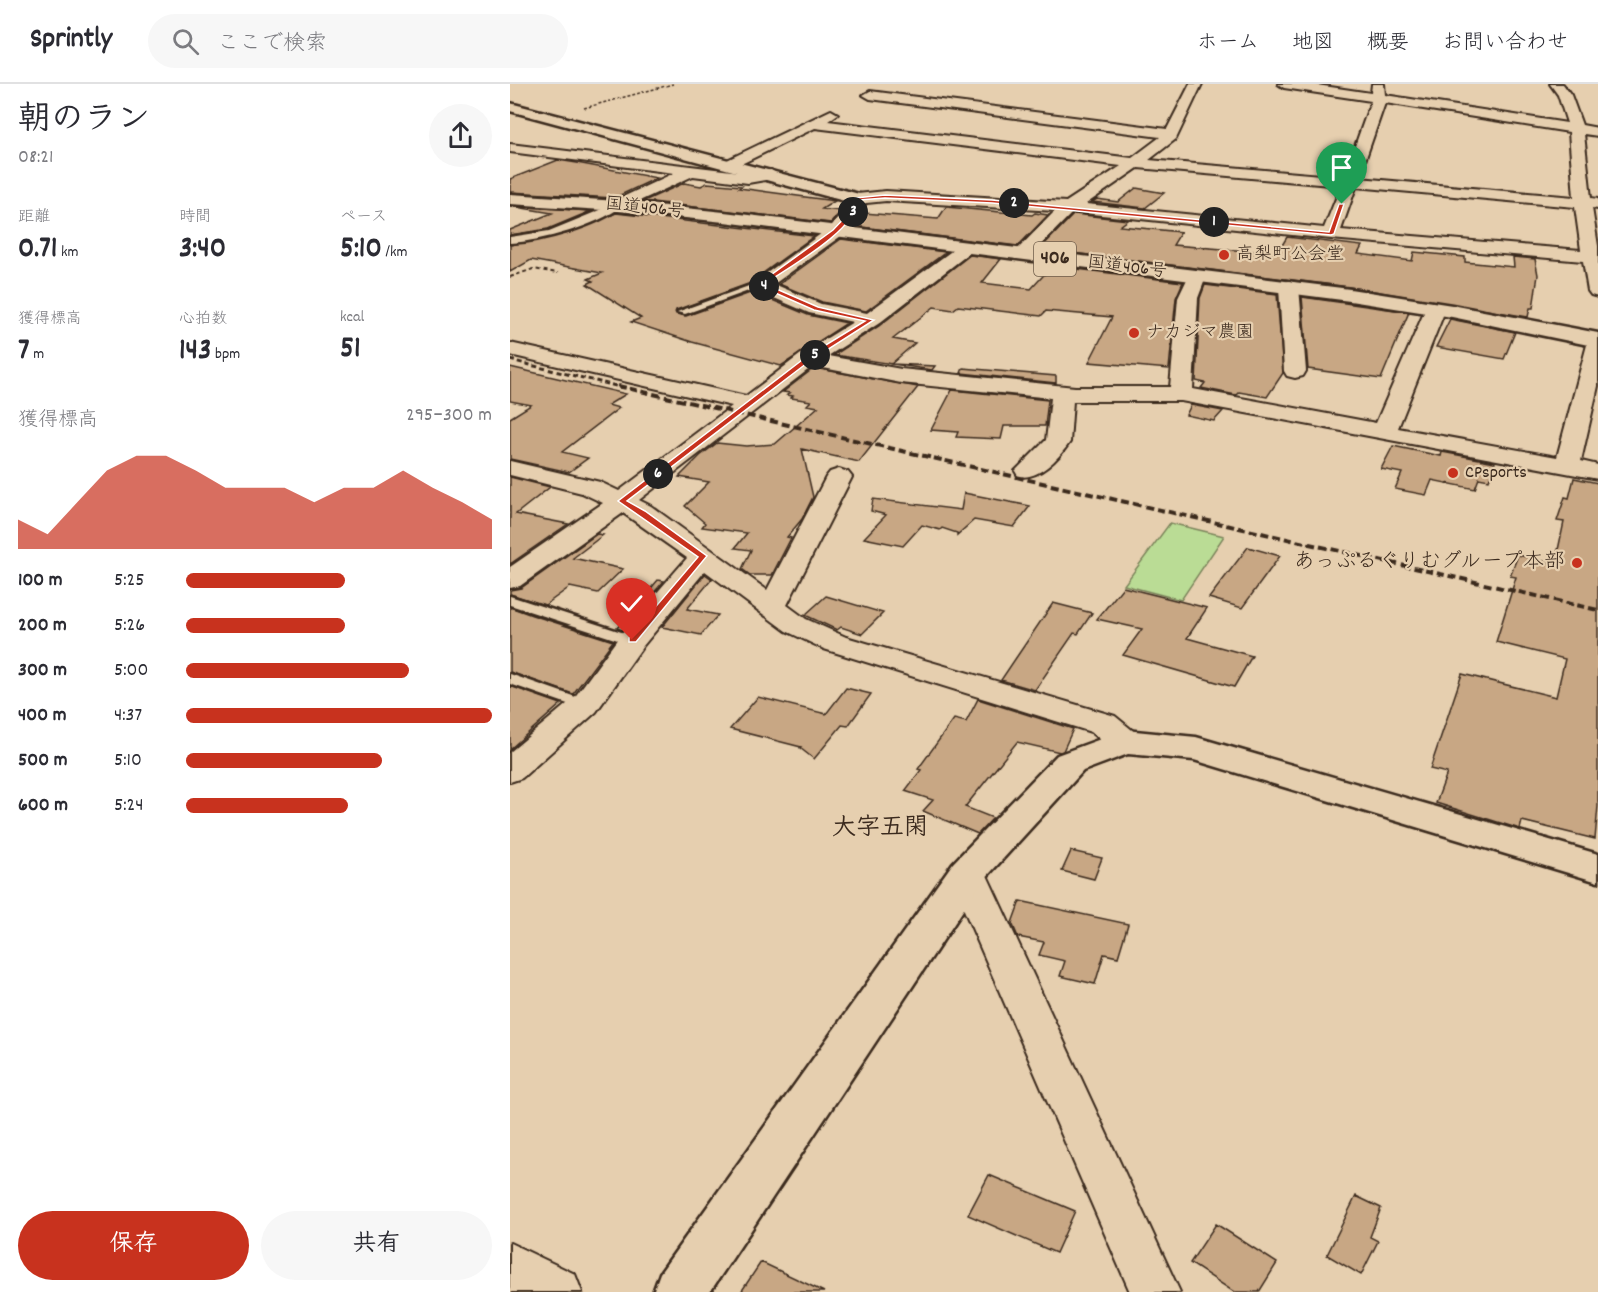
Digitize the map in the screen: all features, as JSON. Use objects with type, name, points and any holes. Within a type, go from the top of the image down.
[{"type":"main road","points":[[510,107],[856,199],[855,210],[835,231]]},
{"type":"main road","name":"国道406号","points":[[510,199],[618,206],[1289,287],[1436,308],[1598,341]]},
{"type":"main road","points":[[679,1292],[967,873],[1070,763],[1125,742],[1196,749],[1598,868]]},
{"type":"street","points":[[1021,255],[1069,207],[1101,188],[1160,146],[1171,134],[1196,84]]},
{"type":"street","points":[[1284,84],[1378,91],[1598,132]]},
{"type":"street","points":[[1556,84],[1563,90],[1577,128],[1590,204],[1598,291]]},
{"type":"street","points":[[873,91],[1171,134]]},
{"type":"street","points":[[1331,234],[1378,106],[1378,91]]},
{"type":"street","points":[[730,164],[841,109]]},
{"type":"street","points":[[812,123],[1136,163],[1590,204]]},
{"type":"street","points":[[510,148],[748,178],[771,175]]},
{"type":"street","points":[[618,206],[691,171]]},
{"type":"street","points":[[856,199],[885,196],[1069,207],[1331,234],[1594,257]]},
{"type":"street","points":[[760,285],[835,231]]},
{"type":"street","points":[[510,580],[622,501],[809,359],[871,320],[967,248]]},
{"type":"street","points":[[1181,394],[1188,298],[1197,277]]},
{"type":"street","points":[[760,285],[816,309],[871,320]]},
{"type":"street","points":[[1289,287],[1295,371]]},
{"type":"street","points":[[1385,431],[1436,308]]},
{"type":"street","points":[[1567,467],[1598,341]]},
{"type":"street","points":[[510,349],[751,404]]},
{"type":"street","points":[[809,359],[901,376],[1063,392],[1181,394],[1598,472]]},
{"type":"street","points":[[1027,471],[1058,442],[1063,392]]},
{"type":"street","points":[[510,468],[591,487],[622,501],[642,512],[796,625],[835,642],[1103,724],[1125,742]]},
{"type":"street","points":[[772,608],[839,477]]},
{"type":"street","points":[[510,770],[585,705],[632,640],[703,556]]},
{"type":"street","points":[[967,873],[1155,1292]]},
{"type":"street","points":[[510,1267],[557,1292]]},
{"type":"lane","points":[[510,240],[527,240],[592,219],[618,206]]},
{"type":"lane","points":[[682,312],[760,285]]},
{"type":"lane","points":[[510,600],[632,640]]},
{"type":"lane","points":[[510,679],[585,705]]},
{"type":"path","points":[[550,117],[673,84]]},
{"type":"path","points":[[510,277],[523,269],[543,269],[558,273]]},
{"type":"green space","points":[[1170,523],[1224,536],[1181,600],[1124,585]]},
{"type":"building","points":[[558,160],[657,178],[614,198],[510,192],[510,179]]},
{"type":"building","points":[[684,183],[701,186],[707,183],[742,186],[739,188],[835,201],[822,209],[841,211],[831,223],[644,201]]},
{"type":"building","points":[[1136,188],[1164,193],[1145,208],[1092,202],[1097,199],[1118,202]]},
{"type":"building","points":[[510,206],[591,211],[548,229],[510,235],[510,230],[552,213]]},
{"type":"building","points":[[946,207],[1048,215],[1018,246],[853,226],[864,213],[938,219]]},
{"type":"building","points":[[616,213],[814,236],[748,284],[676,310],[676,314],[686,316],[753,292],[808,315],[847,323],[781,366],[692,342],[631,322],[641,318],[587,284],[593,281],[588,279],[602,273],[531,260],[510,272],[510,245],[569,233]]},
{"type":"building","points":[[1074,214],[1128,220],[1120,226],[1181,232],[1173,245],[1273,253],[1281,247],[1287,237],[1362,246],[1358,254],[1412,261],[1414,252],[1465,257],[1465,262],[1514,267],[1513,257],[1535,259],[1538,275],[1533,308],[1530,308],[1528,317],[1350,287],[1040,249]]},
{"type":"building","points":[[841,239],[946,252],[866,311],[822,302],[779,284]]},
{"type":"building","points":[[970,255],[1001,259],[982,283],[1031,289],[1052,266],[1183,282],[1176,298],[1169,369],[1089,362],[1112,317],[1046,311],[1041,316],[958,306],[953,310],[934,307],[893,339],[915,343],[891,364],[834,355],[879,326]]},
{"type":"building","points":[[1205,285],[1277,294],[1283,373],[1267,397],[1239,392],[1236,395],[1201,388],[1205,383],[1196,381],[1200,298]]},
{"type":"building","points":[[1302,297],[1409,312],[1381,379],[1308,369]]},
{"type":"building","points":[[1450,319],[1515,332],[1504,359],[1436,347]]},
{"type":"building","points":[[894,364],[935,366],[932,370]]},
{"type":"building","points":[[510,367],[626,394],[608,405],[619,408],[562,452],[588,458],[569,472],[510,459],[510,418],[531,405],[510,401]]},
{"type":"building","points":[[814,368],[918,387],[859,462],[802,449],[813,497],[802,519],[787,537],[791,538],[772,575],[750,575],[742,569],[751,550],[735,548],[747,533],[702,527],[705,523],[685,506],[709,482],[679,477],[717,443],[746,446],[775,444],[818,407],[807,405],[811,401],[791,398],[793,396],[787,395],[790,393],[783,392]]},
{"type":"building","points":[[963,368],[1056,376],[1056,383],[961,373]]},
{"type":"building","points":[[952,390],[1048,400],[1045,426],[1004,426],[1001,439],[956,437],[958,432],[931,430]]},
{"type":"building","points":[[1191,405],[1223,411],[1214,421],[1186,415]]},
{"type":"building","points":[[1393,446],[1441,456],[1442,452],[1495,462],[1489,480],[1479,478],[1475,489],[1432,480],[1426,495],[1395,489],[1402,473],[1381,469]]},
{"type":"building","points":[[510,477],[550,487],[516,514],[568,524],[510,564]]},
{"type":"building","points":[[1574,478],[1598,483],[1598,806],[1595,839],[1522,821],[1520,829],[1436,803],[1447,773],[1430,769],[1462,674],[1556,697],[1565,659],[1496,642],[1516,577],[1510,576],[1518,555],[1555,564],[1564,522],[1557,521],[1565,497],[1569,498]]},
{"type":"building","points":[[964,493],[1030,506],[1014,527],[974,520],[957,535],[957,533],[942,528],[940,530],[922,525],[903,546],[864,538],[886,515],[871,511],[873,499],[961,510]]},
{"type":"building","points":[[597,534],[603,535],[573,558],[623,569],[598,593],[570,587],[545,605],[510,594],[510,590],[521,588]]},
{"type":"building","points":[[1248,547],[1280,556],[1242,608],[1209,598]]},
{"type":"building","points":[[705,574],[712,579],[687,609],[718,615],[701,635],[662,627]]},
{"type":"building","points":[[658,580],[664,581],[622,630],[617,628]]},
{"type":"building","points":[[1123,587],[1207,608],[1187,638],[1252,656],[1234,687],[1123,655],[1142,629],[1097,619]]},
{"type":"building","points":[[826,596],[883,613],[862,634],[841,627],[837,630],[805,615]]},
{"type":"building","points":[[1053,603],[1092,613],[1078,634],[1074,633],[1035,690],[1001,680]]},
{"type":"building","points":[[510,607],[613,641],[573,694],[510,672]]},
{"type":"building","points":[[510,686],[561,704],[510,749]]},
{"type":"building","points":[[846,688],[871,694],[848,726],[842,725],[814,759],[801,747],[730,729],[758,697],[826,714]]},
{"type":"building","points":[[978,699],[1073,729],[1063,751],[1060,752],[1017,742],[965,807],[993,818],[978,834],[923,811],[933,800],[905,791],[954,719],[966,722]]},
{"type":"building","points":[[1071,851],[1102,858],[1094,879],[1062,871]]},
{"type":"building","points":[[1020,901],[1128,924],[1118,957],[1104,954],[1095,984],[1060,976],[1065,961],[1039,955],[1044,942],[1018,937],[1012,923]]},
{"type":"building","points":[[989,1175],[1075,1211],[1056,1253],[968,1215]]},
{"type":"building","points":[[1356,1196],[1381,1208],[1370,1237],[1378,1241],[1361,1275],[1327,1255]]},
{"type":"building","points":[[1216,1224],[1277,1263],[1259,1292],[1234,1292],[1190,1263]]},
{"type":"building","points":[[761,1262],[824,1292],[741,1292]]},
{"type":"railway","points":[[510,360],[624,388]]},
{"type":"railway","points":[[618,386],[1598,610]]},
{"type":"place","name":"高梨町公会堂","points":[[1224,255]]},
{"type":"place","name":"ナカジマ農園","points":[[1134,333]]},
{"type":"place","name":"CPsports","points":[[1453,473]]},
{"type":"place","name":"あっぷるぐりむグループ本部","points":[[1577,563]]},
{"type":"district","name":"大字五閑","points":[[880,829]]},
{"type":"route","points":[[632,640],[703,556],[642,512],[622,501],[809,359],[871,320],[816,309],[760,285],[835,231],[855,210],[856,199],[885,196],[1069,207],[1331,234],[1342,204]]}]
